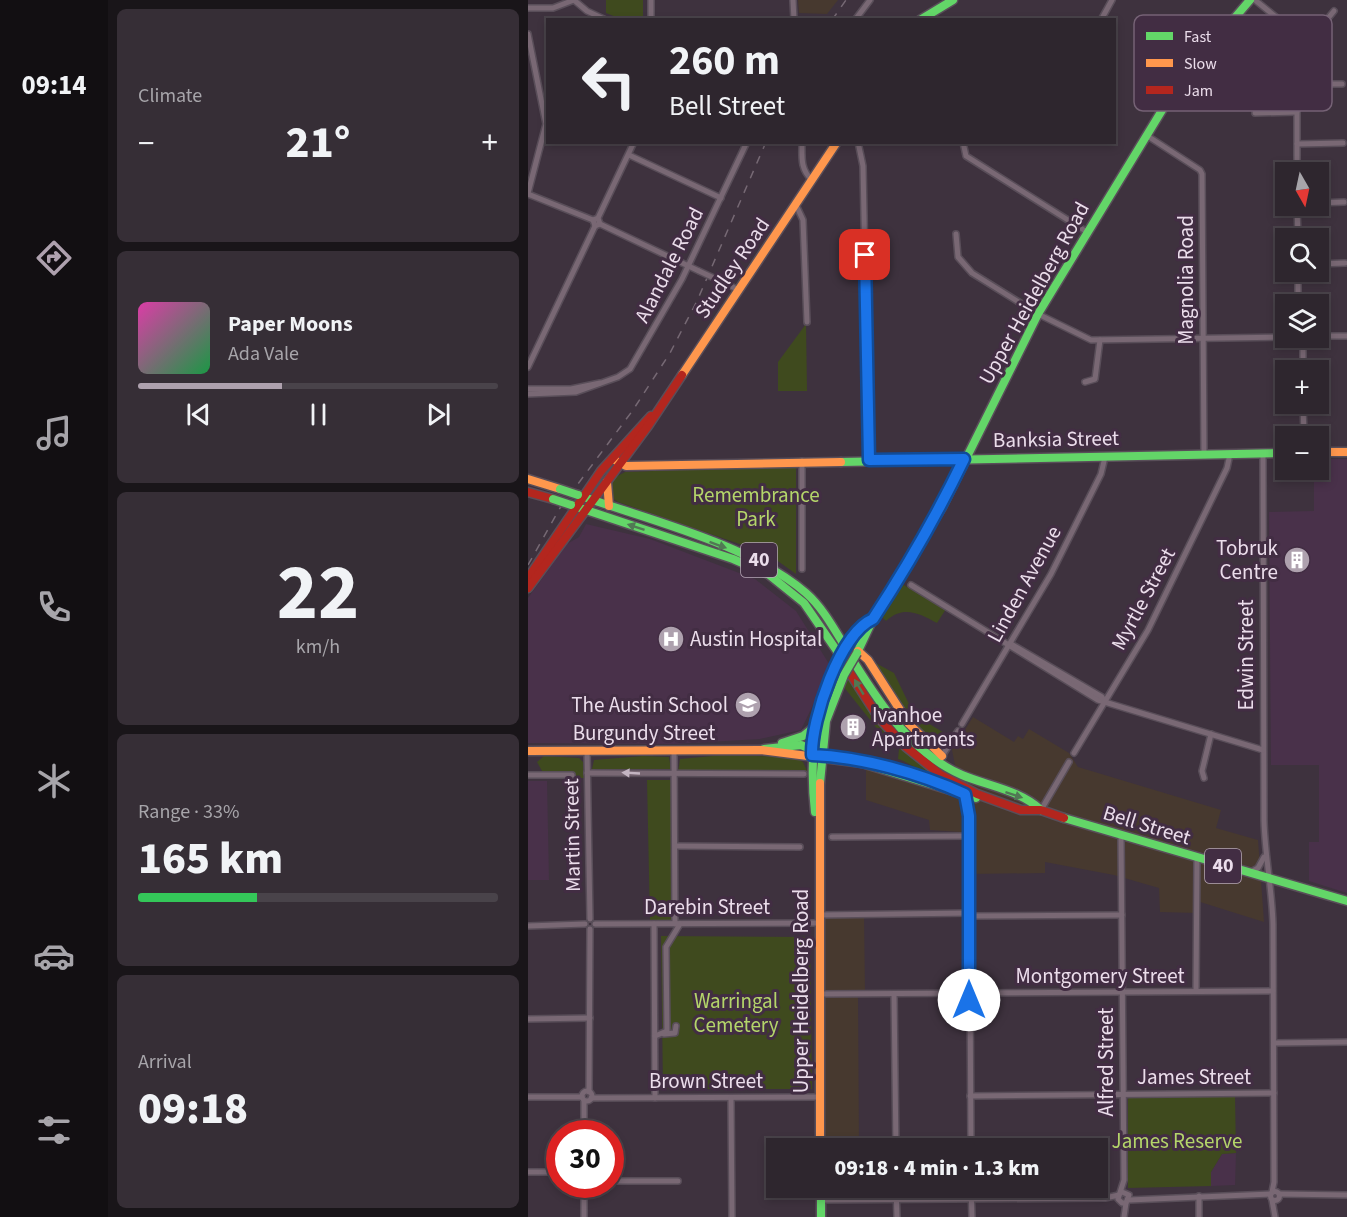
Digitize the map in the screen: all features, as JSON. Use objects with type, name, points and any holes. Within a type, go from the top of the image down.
[{"type":"main road","points":[[923,18],[953,0]]},
{"type":"main road","name":"Upper Heidelberg Road","points":[[1237,15],[1250,0]]},
{"type":"main road","name":"Upper Heidelberg Road","points":[[818,834],[808,775],[829,713],[857,652],[868,634],[873,619],[942,507],[1038,314],[1161,111]]},
{"type":"main road","name":"Studley Road","points":[[580,508],[581,496],[616,460],[657,412],[836,144]]},
{"type":"main road","points":[[1329,452],[1347,452]]},
{"type":"main road","name":"Banksia Street","points":[[616,460],[626,466],[1275,453]]},
{"type":"main road","name":"Studley Road","points":[[528,588],[580,508],[593,500],[607,481],[616,460]]},
{"type":"main road","name":"40","points":[[528,479],[593,500],[770,566],[807,594],[825,615],[844,649]]},
{"type":"main road","points":[[607,481],[609,506]]},
{"type":"main road","name":"40","points":[[528,492],[742,562],[768,574],[804,603],[844,649]]},
{"type":"main road","name":"Studley Road","points":[[528,578],[555,540],[564,533]]},
{"type":"main road","name":"Upper Heidelberg Road","points":[[820,1138],[819,768],[813,728],[821,697],[844,649],[873,619]]},
{"type":"main road","points":[[857,633],[868,634]]},
{"type":"main road","points":[[844,649],[857,652],[868,660],[909,724],[942,756],[984,785]]},
{"type":"main road","name":"40","points":[[855,664],[883,707],[919,747],[951,770],[984,785]]},
{"type":"main road","name":"40","points":[[847,674],[879,718],[920,759],[950,780],[998,802]]},
{"type":"main road","points":[[773,746],[801,737],[813,728]]},
{"type":"main road","name":"Burgundy Street","points":[[761,750],[773,746],[801,746],[816,753]]},
{"type":"main road","name":"Burgundy Street","points":[[528,751],[761,750],[799,754],[816,753]]},
{"type":"main road","name":"Bell Street","points":[[816,753],[928,780],[980,799],[1025,811],[1041,810]]},
{"type":"main road","points":[[799,754],[808,775]]},
{"type":"main road","points":[[819,768],[840,758]]},
{"type":"main road","name":"Bell Street","points":[[984,785],[1030,801],[1041,810],[1121,836],[1347,901]]},
{"type":"main road","points":[[821,1200],[821,1217]]},
{"type":"street","points":[[528,8],[553,8],[574,0],[587,11],[602,18]]},
{"type":"street","points":[[651,0],[651,18]]},
{"type":"street","points":[[793,0],[794,18]]},
{"type":"street","points":[[856,18],[870,0]]},
{"type":"street","points":[[1102,18],[1112,0]]},
{"type":"street","points":[[1255,0],[1273,15]]},
{"type":"street","points":[[1331,15],[1334,11]]},
{"type":"street","points":[[528,34],[546,120],[528,193],[556,203],[739,290]]},
{"type":"street","points":[[1332,84],[1342,84]]},
{"type":"street","points":[[1255,113],[1297,112],[1297,162]]},
{"type":"street","name":"Magnolia Road","points":[[1146,135],[1201,171],[1204,454]]},
{"type":"street","points":[[1297,144],[1343,143]]},
{"type":"street","points":[[528,367],[633,144]]},
{"type":"street","name":"Alandale Road","points":[[600,383],[618,377],[630,369],[664,315],[746,144]]},
{"type":"street","points":[[802,144],[802,164],[812,180]]},
{"type":"street","points":[[858,144],[863,166],[869,460]]},
{"type":"street","points":[[963,144],[966,156],[1087,232]]},
{"type":"street","points":[[629,155],[721,198]]},
{"type":"street","points":[[1329,203],[1344,202]]},
{"type":"street","points":[[796,205],[803,220],[807,322]]},
{"type":"street","points":[[956,234],[955,248],[964,265],[1038,314],[1091,340],[1275,337]]},
{"type":"street","points":[[1329,264],[1345,263]]},
{"type":"street","points":[[1329,336],[1347,336]]},
{"type":"street","points":[[1095,379],[1100,340]]},
{"type":"street","points":[[1085,382],[1095,379],[1102,382]]},
{"type":"street","points":[[528,389],[571,388],[600,383]]},
{"type":"street","points":[[528,394],[571,393],[594,387],[600,383]]},
{"type":"street","name":"Myrtle Street","points":[[1074,753],[1148,630],[1227,468],[1230,454]]},
{"type":"street","name":"Edwin Street","points":[[1263,454],[1263,750],[1265,855],[1272,890],[1275,1217]]},
{"type":"street","name":"Linden Avenue","points":[[962,724],[1051,574],[1101,474],[1105,456]]},
{"type":"street","points":[[802,461],[802,569]]},
{"type":"street","points":[[910,585],[1036,657],[1105,702],[1263,750]]},
{"type":"street","points":[[942,756],[958,731]]},
{"type":"street","points":[[1204,778],[1202,771],[1211,734]]},
{"type":"street","name":"Martin Street","points":[[587,751],[590,919]]},
{"type":"street","points":[[664,1034],[667,1031],[666,947],[678,924],[674,752]]},
{"type":"street","points":[[1041,810],[1069,762]]},
{"type":"street","name":"Burgundy Street","points":[[587,773],[808,775]]},
{"type":"street","name":"Burgundy Street","points":[[531,775],[572,775]]},
{"type":"street","points":[[965,794],[969,810],[971,1138]]},
{"type":"street","points":[[969,810],[973,803],[980,799]]},
{"type":"street","points":[[832,837],[969,836]]},
{"type":"street","name":"Alfred Street","points":[[1121,836],[1124,1216]]},
{"type":"street","points":[[675,846],[800,847]]},
{"type":"street","points":[[1247,873],[1258,868],[1265,855]]},
{"type":"street","points":[[1196,991],[1197,859]]},
{"type":"street","name":"Darebin Street","points":[[595,924],[678,924],[970,915],[1122,915]]},
{"type":"street","points":[[528,926],[585,924],[590,919],[595,924],[590,929],[590,1095],[585,1092],[584,1120]]},
{"type":"street","points":[[585,924],[590,929]]},
{"type":"street","points":[[654,924],[655,1098]]},
{"type":"street","name":"Montgomery Street","points":[[819,994],[1274,991]]},
{"type":"street","points":[[894,994],[896,1138]]},
{"type":"street","points":[[528,1019],[590,1018]]},
{"type":"street","points":[[672,1034],[676,1031],[676,1026]]},
{"type":"street","points":[[655,1036],[664,1034],[680,1036]]},
{"type":"street","points":[[1274,1043],[1347,1042]]},
{"type":"street","name":"James Street","points":[[970,1096],[1274,1094]]},
{"type":"street","name":"Brown Street","points":[[590,1095],[655,1098],[820,1097]]},
{"type":"street","points":[[528,1097],[583,1099]]},
{"type":"street","points":[[731,1098],[732,1217]]},
{"type":"street","points":[[528,1172],[546,1172]]},
{"type":"street","points":[[624,1181],[678,1181]]},
{"type":"street","points":[[821,1200],[1347,1195]]},
{"type":"street","points":[[1199,1197],[1199,1217]]},
{"type":"street","points":[[584,1198],[584,1217]]},
{"type":"street","points":[[897,1199],[897,1217]]},
{"type":"street","points":[[971,1199],[972,1217]]},
{"type":"shaded area","points":[[798,0],[838,0],[827,14],[799,13]]},
{"type":"shaded area","points":[[1329,459],[1347,459],[1347,893],[1309,881],[1309,842],[1319,842],[1319,765],[1271,765],[1269,512],[1314,511],[1314,480],[1329,480]]},
{"type":"shaded area","name":"Austin Hospital","points":[[586,524],[650,539],[755,579],[796,611],[831,667],[801,730],[760,739],[674,744],[528,743],[528,598],[567,544],[579,537]]},
{"type":"shaded area","points":[[973,717],[1014,742],[1018,736],[1023,739],[1029,729],[1069,753],[1078,767],[1221,810],[1216,828],[1258,840],[1264,922],[1197,901],[1197,913],[1160,912],[1159,888],[1114,875],[1045,862],[1045,873],[970,874],[969,836],[961,832],[930,830],[929,820],[866,800],[866,769],[961,796],[952,750]]},
{"type":"shaded area","points":[[528,781],[547,781],[549,880],[528,880]]},
{"type":"shaded area","points":[[864,914],[865,994],[858,994],[859,1138],[820,1138],[819,915]]},
{"type":"shaded area","points":[[1236,1153],[1235,1185],[1211,1186],[1211,1172],[1222,1154]]},
{"type":"green space","points":[[606,0],[643,0],[643,18],[618,18],[606,13]]},
{"type":"green space","points":[[806,324],[807,391],[778,391],[778,362]]},
{"type":"green space","name":"Remembrance Park","points":[[796,466],[796,574],[768,554],[618,502],[611,497],[612,479],[625,472]]},
{"type":"green space","points":[[902,584],[946,609],[937,623],[911,612],[899,613],[886,621],[882,617]]},
{"type":"green space","points":[[872,661],[894,673],[909,704],[921,719],[951,737],[943,749],[927,741]]},
{"type":"green space","points":[[849,678],[935,778],[898,759],[899,749],[879,731],[843,686]]},
{"type":"green space","points":[[723,755],[794,757],[803,762],[809,775],[678,772],[680,759]]},
{"type":"green space","points":[[544,756],[579,758],[583,762],[584,778],[573,778],[573,772],[542,771],[537,762]]},
{"type":"green space","points":[[643,756],[669,757],[671,769],[592,769],[594,760]]},
{"type":"green space","points":[[647,780],[671,780],[672,921],[650,921]]},
{"type":"green space","name":"Warringal Cemetery","points":[[661,936],[810,937],[812,1089],[663,1089]]},
{"type":"green space","name":"James Reserve","points":[[1235,1096],[1236,1153],[1222,1154],[1211,1172],[1211,1186],[1128,1188],[1128,1099],[1130,1097]]},
{"type":"railway","points":[[833,18],[846,0]]},
{"type":"railway","points":[[528,565],[560,508],[633,410],[670,353],[697,301],[765,144]]},
{"type":"traffic: fast","points":[[923,18],[953,0]]},
{"type":"traffic: fast","points":[[1237,15],[1250,0]]},
{"type":"traffic: fast","points":[[857,653],[873,619],[942,507],[1038,314],[1162,111]]},
{"type":"traffic: fast","points":[[841,462],[1275,453]]},
{"type":"traffic: fast","points":[[560,489],[578,495]]},
{"type":"traffic: fast","points":[[578,495],[728,547],[783,576],[817,604],[844,645]]},
{"type":"traffic: fast","points":[[553,499],[571,505]]},
{"type":"traffic: fast","points":[[571,505],[733,559],[768,574],[804,603],[839,654]]},
{"type":"traffic: fast","points":[[851,642],[867,622],[873,619]]},
{"type":"traffic: fast","points":[[838,664],[851,642]]},
{"type":"traffic: fast","points":[[844,675],[857,653]]},
{"type":"traffic: fast","points":[[815,812],[813,792],[815,736],[823,700],[838,664]]},
{"type":"traffic: fast","points":[[855,664],[876,697],[900,728],[928,755],[962,775],[1003,789],[1033,803],[1041,810]]},
{"type":"traffic: fast","points":[[820,783],[826,721],[844,675]]},
{"type":"traffic: fast","points":[[782,743],[803,736],[813,728]]},
{"type":"traffic: fast","points":[[764,749],[801,745],[815,751]]},
{"type":"traffic: fast","points":[[862,763],[976,798]]},
{"type":"traffic: fast","points":[[1064,818],[1347,901]]},
{"type":"traffic: fast","points":[[821,1198],[821,1217]]},
{"type":"traffic: slow","points":[[682,375],[836,144]]},
{"type":"traffic: slow","points":[[1329,452],[1347,452]]},
{"type":"traffic: slow","points":[[613,459],[626,466],[841,462]]},
{"type":"traffic: slow","points":[[528,479],[560,489]]},
{"type":"traffic: slow","points":[[607,482],[609,506]]},
{"type":"traffic: slow","points":[[858,651],[868,660],[909,724],[942,756]]},
{"type":"traffic: slow","points":[[528,751],[761,750],[862,763]]},
{"type":"traffic: slow","points":[[820,783],[820,1138]]},
{"type":"traffic: jam","points":[[528,588],[648,426],[682,375]]},
{"type":"traffic: jam","points":[[528,578],[601,471],[651,416]]},
{"type":"traffic: jam","points":[[528,492],[553,499]]},
{"type":"traffic: jam","points":[[850,673],[879,718],[906,747],[941,775],[977,794],[1021,810],[1041,810],[1064,818]]},
{"type":"place","name":"Tobruk Centre","points":[[1297,560]]},
{"type":"place","name":"Austin Hospital","points":[[671,639]]},
{"type":"place","name":"The Austin School","points":[[748,705]]},
{"type":"place","name":"Ivanhoe Apartments","points":[[853,727]]},
{"type":"route","points":[[865,255],[869,460],[964,459],[942,507],[899,578],[873,619],[867,622],[854,637],[828,683],[816,715],[812,736],[812,755],[848,759],[900,772],[940,783],[965,794],[969,810],[969,1000]]}]
